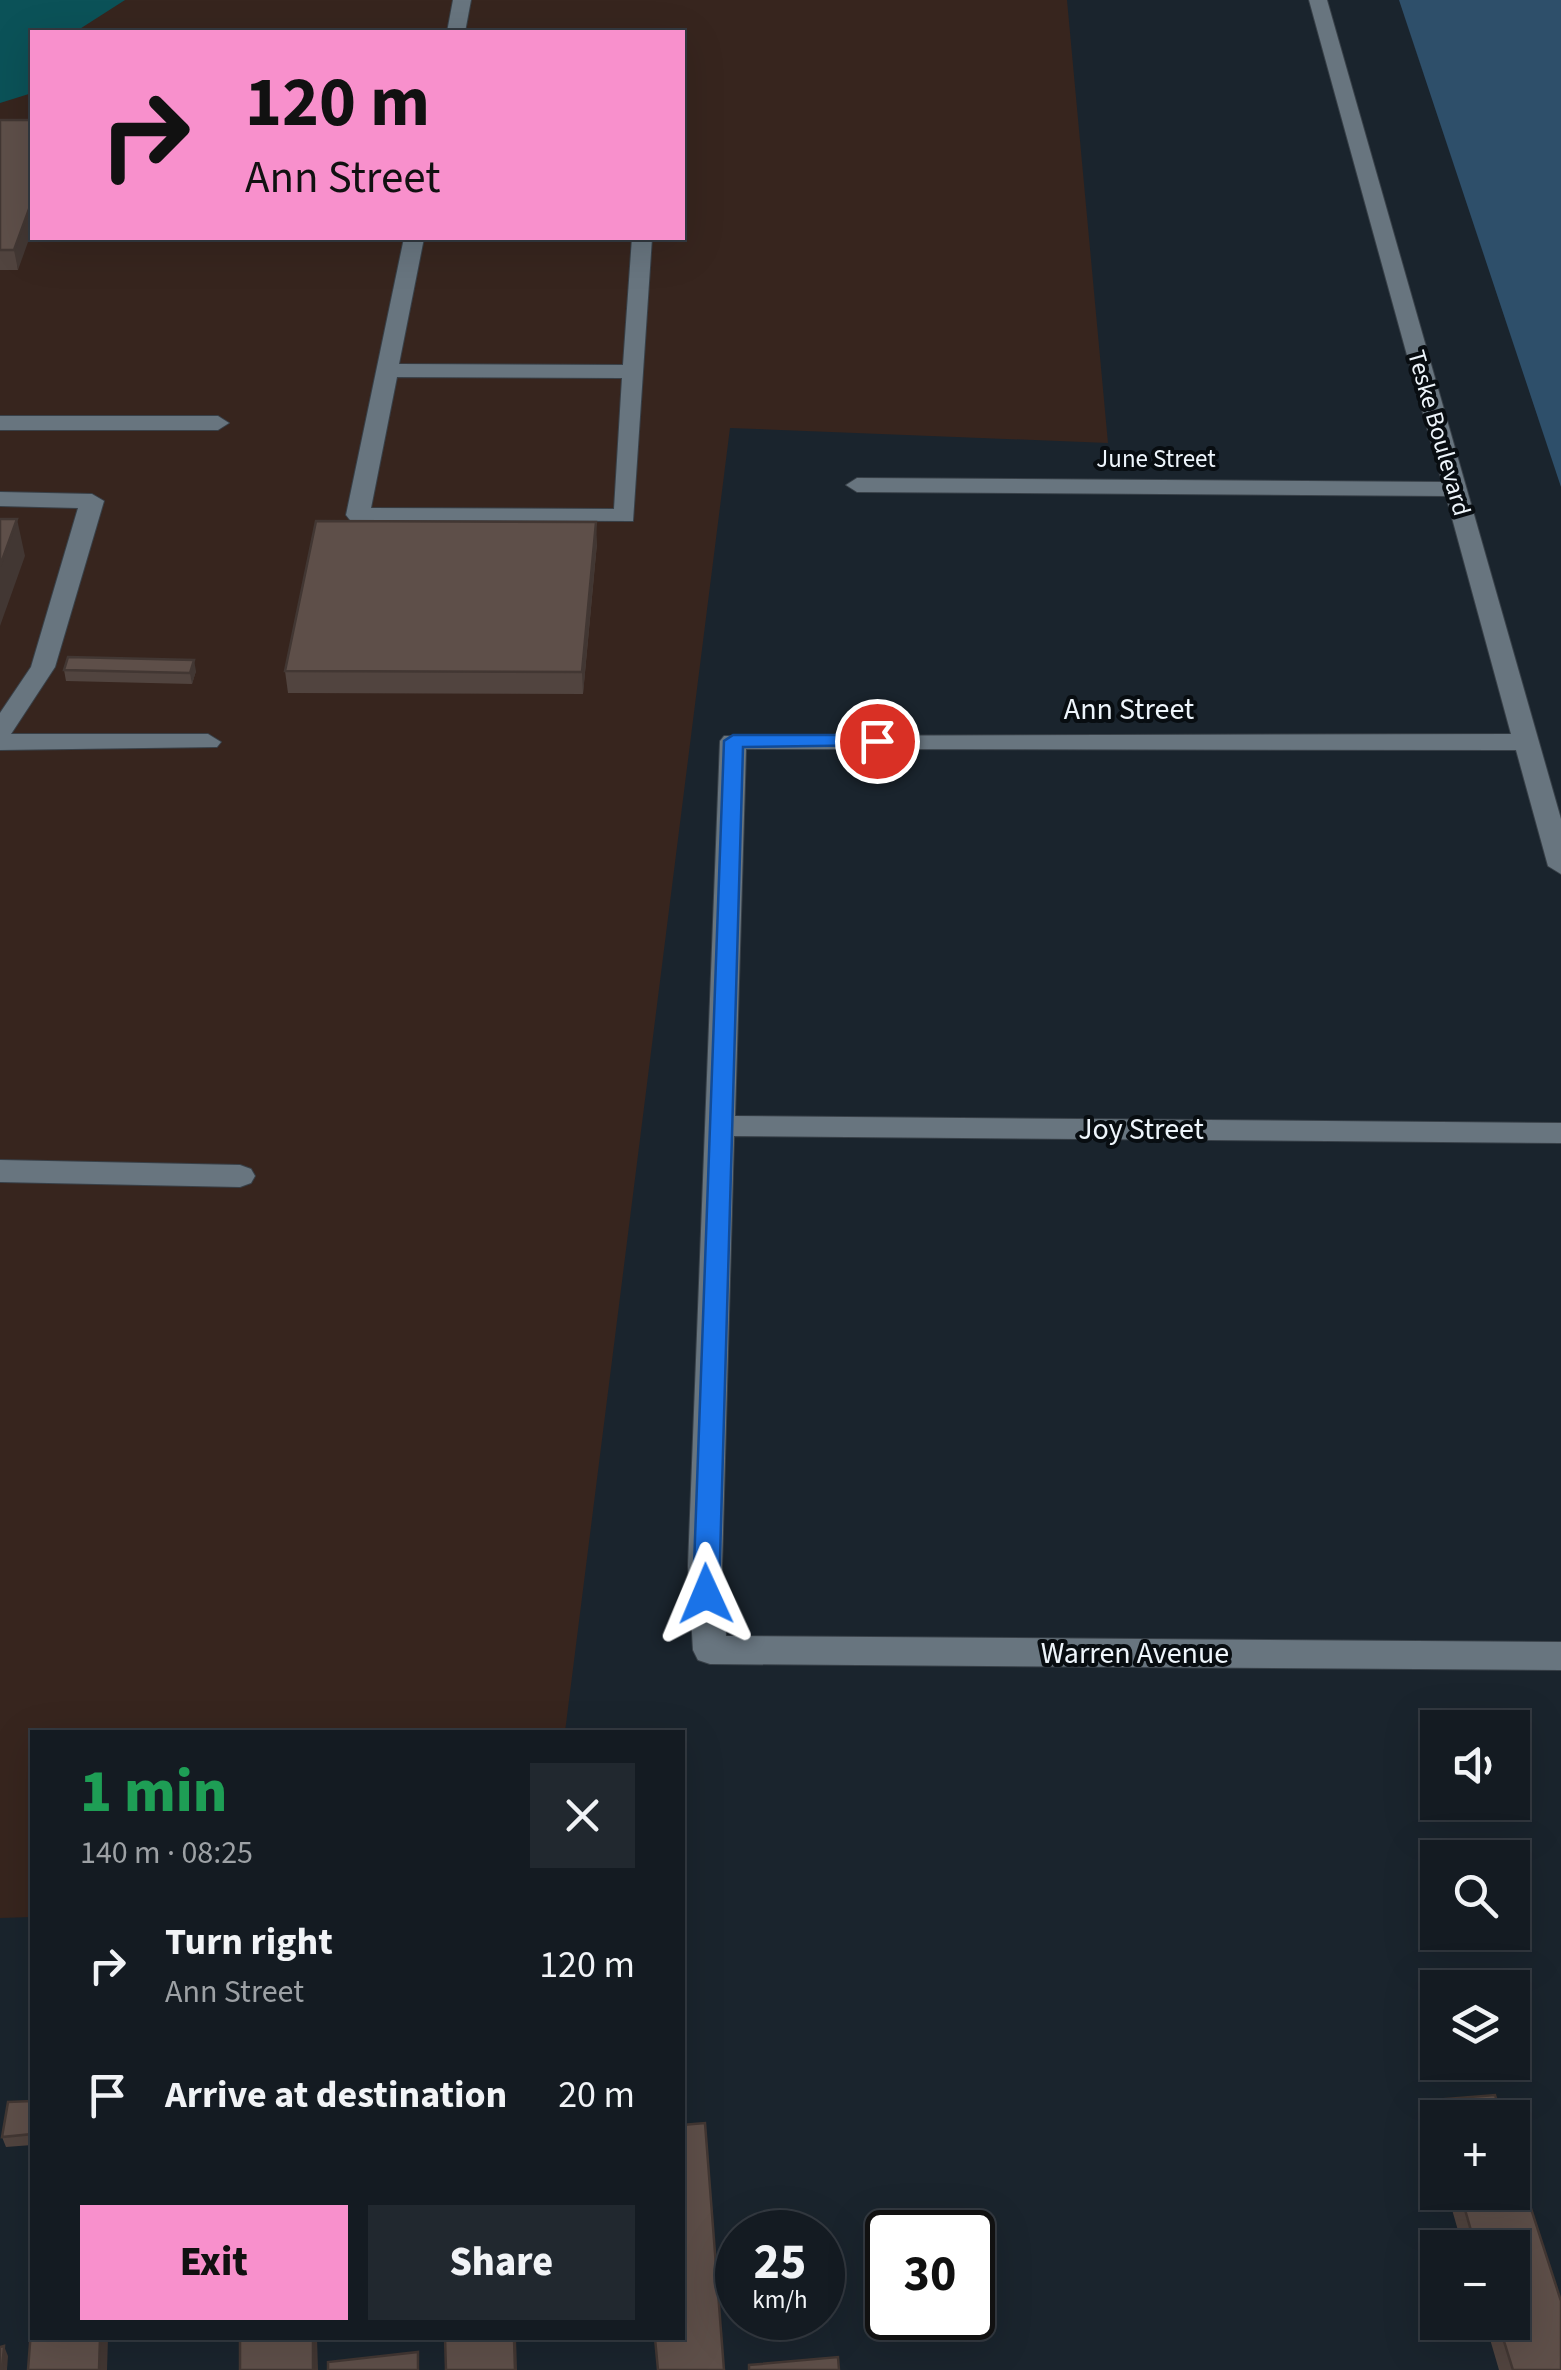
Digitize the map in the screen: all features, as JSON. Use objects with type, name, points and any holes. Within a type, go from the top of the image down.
[{"type":"street","points":[[456,30],[462,0]]},
{"type":"street","name":"Teske Boulevard","points":[[1318,0],[1561,866]]},
{"type":"street","points":[[414,240],[358,514],[625,516],[642,240]]},
{"type":"street","points":[[387,370],[634,372]]},
{"type":"street","points":[[0,424],[218,423]]},
{"type":"street","name":"June Street","points":[[858,485],[1454,489]]},
{"type":"street","points":[[0,500],[92,501],[43,667],[0,732]]},
{"type":"street","name":"Ann Street","points":[[720,1126],[733,741],[1526,742]]},
{"type":"street","points":[[0,742],[208,742]]},
{"type":"street","name":"Joy Street","points":[[720,1126],[1561,1133]]},
{"type":"street","name":"Warren Avenue","points":[[720,1126],[704,1566],[710,1650],[1561,1656]]},
{"type":"street","points":[[0,1172],[240,1176]]},
{"type":"shaded area","points":[[0,0],[1067,0],[1108,443],[730,428],[565,1730],[30,1730],[30,1917],[0,1918]]},
{"type":"shaded area","points":[[0,0],[125,0],[78,30],[30,30],[30,94],[0,103]]},
{"type":"shaded area","points":[[1399,0],[1561,0],[1561,487]]},
{"type":"building","points":[[0,120],[30,120],[30,206],[14,250],[0,250]]},
{"type":"building","points":[[0,519],[17,519],[0,566]]},
{"type":"building","points":[[316,521],[596,522],[582,672],[285,671]]},
{"type":"building","points":[[68,657],[194,660],[190,673],[64,670]]},
{"type":"building","points":[[1495,2095],[1497,2100],[1432,2100]]},
{"type":"building","points":[[30,2101],[30,2134],[2,2137],[8,2102]]},
{"type":"building","points":[[705,2123],[715,2253],[715,2340],[722,2340],[724,2370],[658,2370],[655,2340],[685,2340],[685,2125]]},
{"type":"building","points":[[1530,2205],[1561,2301],[1561,2370],[1513,2370],[1504,2340],[1530,2340],[1530,2230],[1471,2230],[1465,2210],[1530,2210]]},
{"type":"building","points":[[30,2340],[100,2340],[99,2370],[28,2370]]},
{"type":"building","points":[[240,2340],[313,2340],[313,2370],[240,2370]]},
{"type":"building","points":[[445,2340],[514,2340],[515,2370],[446,2370]]},
{"type":"building","points":[[4,2346],[2,2370],[0,2370],[0,2347]]},
{"type":"building","points":[[418,2352],[418,2370],[328,2370],[328,2362]]},
{"type":"building","points":[[838,2357],[839,2370],[749,2370],[749,2365]]},
{"type":"route","points":[[706,1594],[733,741],[877,741]]}]
